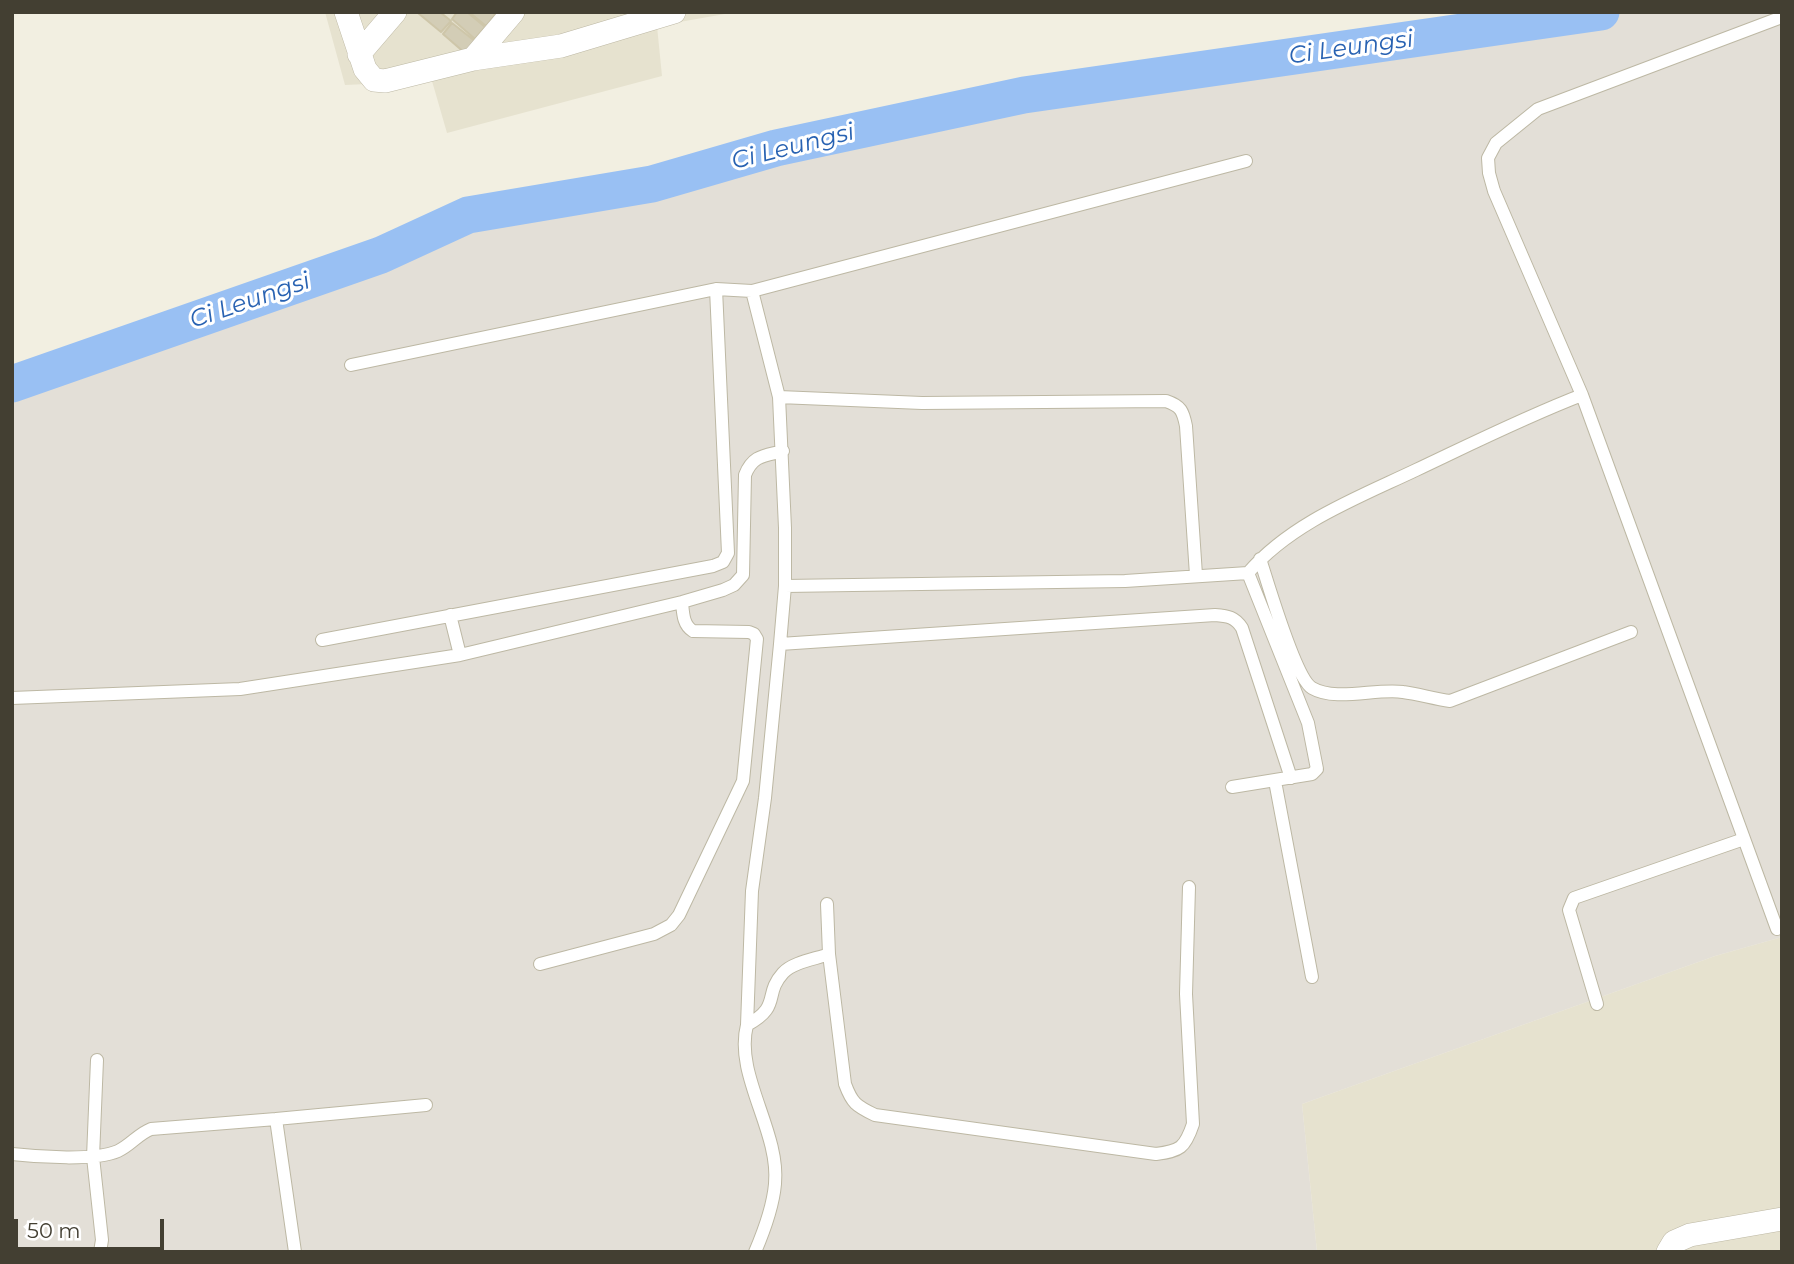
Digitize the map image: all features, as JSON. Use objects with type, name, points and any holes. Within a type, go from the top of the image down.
[{"type":"street","points":[[346,12],[359,54],[369,75],[374,80],[385,81],[473,59],[561,46],[630,19],[674,12]]},
{"type":"street","points":[[359,54],[395,12]]},
{"type":"street","points":[[473,59],[513,12]]},
{"type":"street","points":[[1668,1252],[1674,1242],[1690,1235],[1782,1219]]},
{"type":"lane","points":[[1777,929],[1582,395],[1494,191],[1488,158],[1496,142],[1538,109],[1782,17]]},
{"type":"lane","points":[[351,365],[716,289],[752,290],[1246,161]]},
{"type":"lane","points":[[322,639],[723,562],[728,553],[716,289]]},
{"type":"lane","points":[[752,290],[779,397],[783,451],[785,586],[765,798],[752,891],[747,1025],[744,1038],[770,1144],[776,1183],[764,1230],[755,1252]]},
{"type":"lane","points":[[785,586],[1125,580],[1248,573],[1260,559],[1320,517],[1534,413],[1582,395]]},
{"type":"lane","points":[[779,397],[922,403],[1166,401],[1178,405],[1183,411],[1186,426],[1196,575]]},
{"type":"lane","points":[[12,698],[240,689],[460,655],[723,590],[734,585],[743,575],[745,475],[750,463],[760,457],[783,451]]},
{"type":"lane","points":[[1260,559],[1295,660],[1310,687],[1327,694],[1402,691],[1450,701],[1631,632]]},
{"type":"lane","points":[[1232,787],[1312,774],[1317,769],[1308,723],[1248,573]]},
{"type":"lane","points":[[540,964],[654,934],[671,925],[679,915],[743,780],[757,639],[749,632],[693,631],[687,628],[682,602]]},
{"type":"lane","points":[[450,615],[460,655]]},
{"type":"lane","points":[[780,644],[1230,616],[1237,620],[1242,628],[1291,778]]},
{"type":"lane","points":[[1275,781],[1312,977]]},
{"type":"lane","points":[[1597,1004],[1569,910],[1574,898],[1744,839]]},
{"type":"lane","points":[[827,904],[829,954],[845,1084],[851,1101],[874,1115],[1156,1154],[1175,1151],[1187,1142],[1193,1124],[1186,994],[1189,887]]},
{"type":"lane","points":[[747,1025],[768,1010],[774,988],[783,973],[791,967],[829,954]]},
{"type":"lane","points":[[97,1060],[93,1157],[102,1240],[100,1252]]},
{"type":"lane","points":[[12,1154],[93,1157],[117,1152],[139,1133],[151,1129],[426,1105]]},
{"type":"lane","points":[[276,1119],[295,1252]]},
{"type":"shaded area","points":[[325,12],[736,12],[657,26],[662,76],[447,133],[432,81],[345,85]]},
{"type":"shaded area","points":[[1601,12],[1782,12],[1782,937],[1715,956],[1302,1104],[1317,1252],[12,1252],[12,384],[203,317],[468,215],[652,184],[929,115],[1213,68]]},
{"type":"shaded area","points":[[1782,937],[1782,1252],[1317,1252],[1302,1104],[1715,956]]},
{"type":"building","points":[[440,12],[451,21],[441,32],[418,13]]},
{"type":"building","points":[[457,12],[467,12],[485,27],[475,39],[452,19]]},
{"type":"building","points":[[469,12],[493,12],[495,15],[486,26]]},
{"type":"building","points":[[452,23],[476,42],[466,54],[443,34]]},
{"type":"waterway","name":"Ci Leungsi","points":[[12,384],[381,255],[468,215],[652,184],[776,148],[1024,95],[1601,12]]}]
